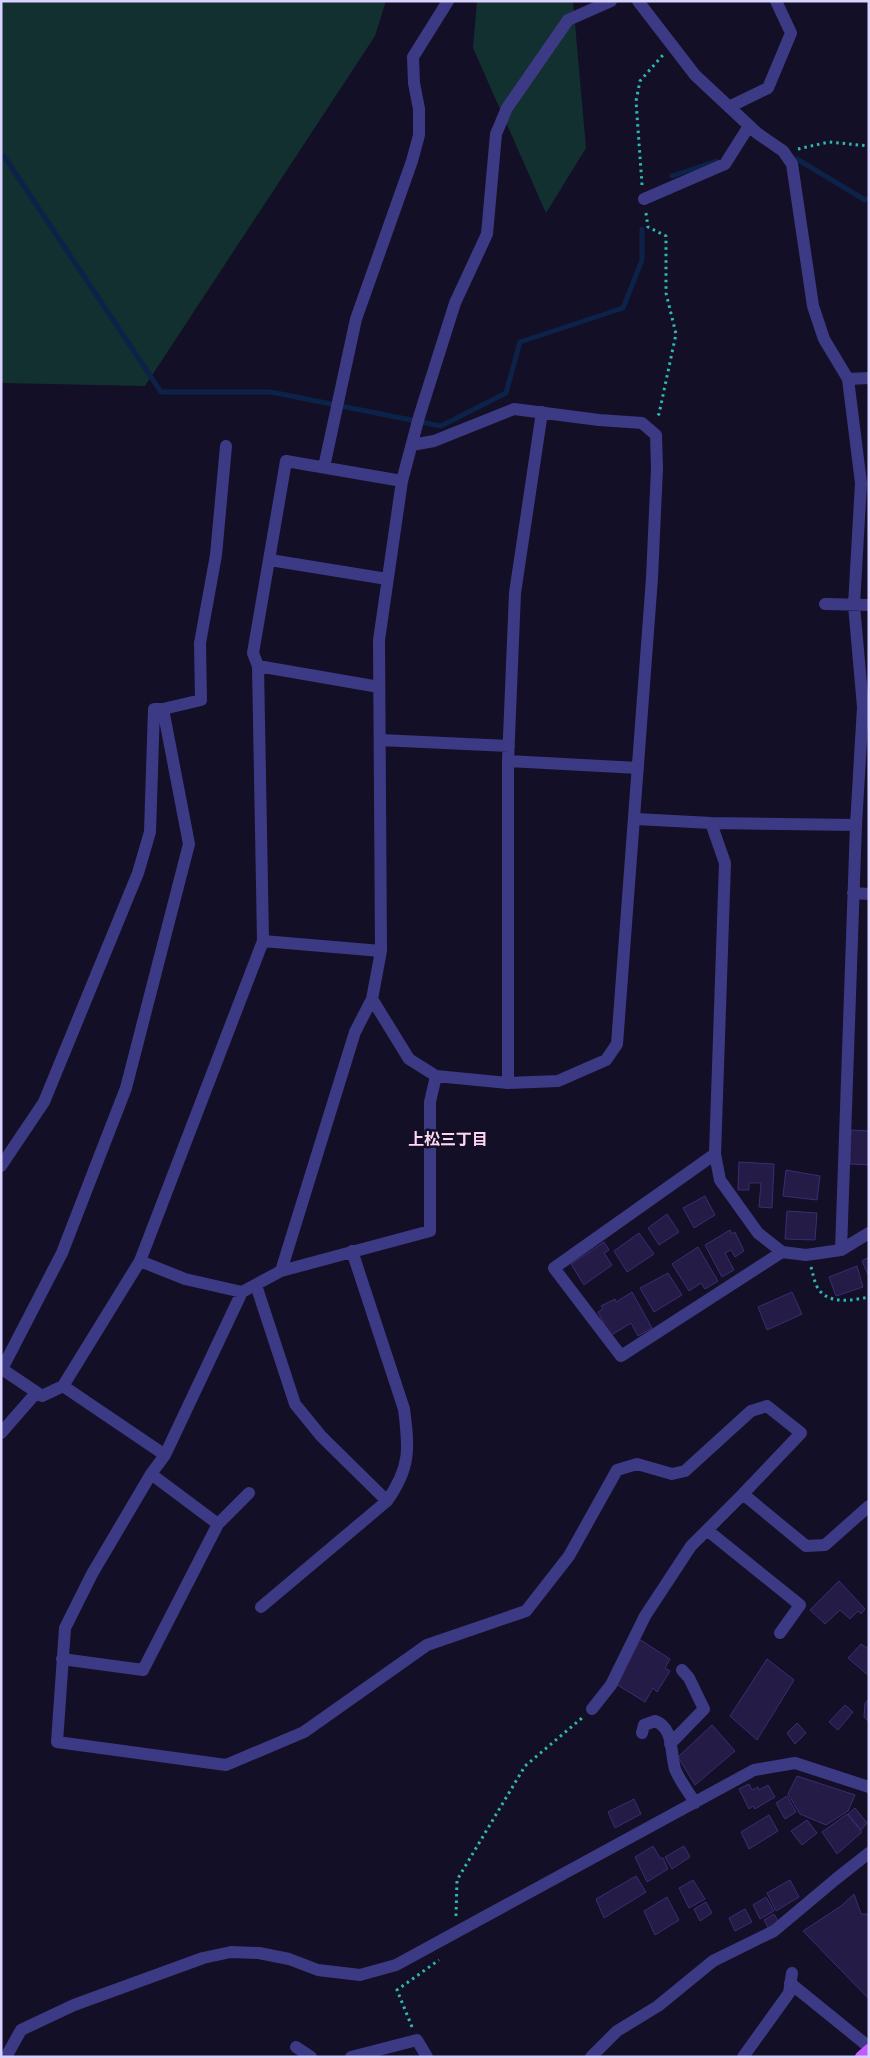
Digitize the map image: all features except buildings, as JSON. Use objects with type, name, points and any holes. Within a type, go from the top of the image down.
[{"type":"main road","points":[[861,2057],[869,2048]]},
{"type":"street","points":[[324,467],[356,319],[412,161],[419,136],[419,110],[414,83],[413,57],[448,1]]},
{"type":"street","points":[[281,1271],[355,1032],[372,999],[381,951],[379,640],[402,481],[419,417],[455,303],[487,234],[496,134],[507,108],[568,20],[611,1]]},
{"type":"street","points":[[638,1],[695,75],[749,126],[783,151],[792,164],[813,306],[824,339],[848,380],[861,483],[854,605],[863,707],[860,817],[852,893],[841,1250]]},
{"type":"street","points":[[729,107],[768,88],[791,33],[776,1]]},
{"type":"street","points":[[644,199],[725,164],[749,126]]},
{"type":"street","points":[[848,380],[869,378]]},
{"type":"street","points":[[372,999],[409,1059],[436,1076],[508,1083],[558,1081],[606,1060],[617,1044],[622,960],[636,819],[652,578],[657,468],[656,435],[642,423],[514,409],[434,441],[412,445]]},
{"type":"street","points":[[508,1083],[508,761],[515,593],[542,412]]},
{"type":"street","points":[[1,1166],[44,1102],[138,873],[150,832],[154,709],[163,709],[201,700],[200,643],[216,555],[226,446]]},
{"type":"street","points":[[163,709],[189,844],[126,1088],[62,1253],[2,1369],[42,1396],[63,1386],[140,1262],[263,941],[258,666],[254,653],[286,461],[402,481]]},
{"type":"street","points":[[270,560],[387,579]]},
{"type":"street","points":[[824,604],[869,606]]},
{"type":"street","points":[[258,666],[380,686]]},
{"type":"street","points":[[380,740],[509,746]]},
{"type":"street","points":[[508,761],[638,768]]},
{"type":"street","points":[[636,819],[712,823],[860,817]]},
{"type":"street","points":[[712,823],[725,863],[716,1154],[720,1180],[758,1233],[782,1252],[806,1255],[841,1250],[869,1233]]},
{"type":"street","points":[[852,893],[869,894]]},
{"type":"street","points":[[263,941],[381,951]]},
{"type":"street","points":[[436,1076],[430,1102],[430,1230],[281,1271],[242,1292],[165,1455],[151,1474],[92,1574],[65,1628],[57,1742],[226,1765],[304,1732],[428,1645],[526,1611],[569,1556],[617,1470],[637,1464],[672,1474],[685,1471],[751,1411],[767,1406],[801,1433],[691,1546],[645,1616],[611,1685],[592,1709]]},
{"type":"street","points":[[716,1154],[554,1268],[621,1356],[782,1252]]},
{"type":"street","points":[[261,1607],[387,1501],[400,1483],[407,1459],[408,1434],[404,1409],[352,1251]]},
{"type":"street","points":[[140,1262],[185,1279],[242,1292]]},
{"type":"street","points":[[256,1285],[295,1404],[321,1436],[387,1501]]},
{"type":"street","points":[[63,1386],[165,1455]]},
{"type":"street","points":[[1,1433],[36,1393]]},
{"type":"street","points":[[151,1474],[218,1524]]},
{"type":"street","points":[[62,1659],[144,1670],[218,1524],[249,1493]]},
{"type":"street","points":[[743,1494],[806,1546],[825,1545],[869,1506]]},
{"type":"street","points":[[707,1530],[800,1605],[780,1633]]},
{"type":"street","points":[[670,1744],[704,1709],[689,1678],[682,1670]]},
{"type":"street","points":[[642,1733],[644,1725],[655,1721],[662,1724],[669,1735],[676,1770],[695,1803]]},
{"type":"street","points":[[6,2057],[21,2030],[74,2005],[203,1958],[231,1952],[259,1953],[289,1959],[318,1970],[360,1975],[396,1965],[754,1770],[795,1764],[869,1787]]},
{"type":"street","points":[[591,2057],[617,2031],[658,2006],[713,1961],[774,1931],[869,1853]]},
{"type":"street","points":[[743,2057],[789,1993],[791,1978],[869,2048]]},
{"type":"street","points":[[351,2057],[417,2040],[427,2057]]},
{"type":"street","points":[[296,2047],[311,2057]]},
{"type":"path","points":[[648,428],[659,414],[676,334],[666,293],[666,236],[648,227],[641,179],[636,101],[640,81],[672,45]]},
{"type":"path","points":[[783,151],[829,142],[869,146]]},
{"type":"path","points":[[806,1255],[819,1291],[835,1300],[850,1301],[869,1297]]},
{"type":"path","points":[[455,1933],[457,1880],[524,1766],[592,1709]]},
{"type":"path","points":[[417,2040],[397,1990],[444,1957],[444,1940]]},
{"type":"green space","points":[[1,1],[386,1],[375,36],[145,386],[1,383]]},
{"type":"green space","points":[[477,1],[573,1],[586,148],[546,213],[473,48]]},
{"type":"waterway","points":[[4,156],[161,392],[271,392],[441,426],[506,393],[520,342],[623,308],[642,260],[642,229]]},
{"type":"waterway","points":[[797,159],[865,200],[869,198]]},
{"type":"waterway","points":[[672,176],[717,161]]},
{"type":"district","name":"上松三丁目","points":[[448,1139]]}]
